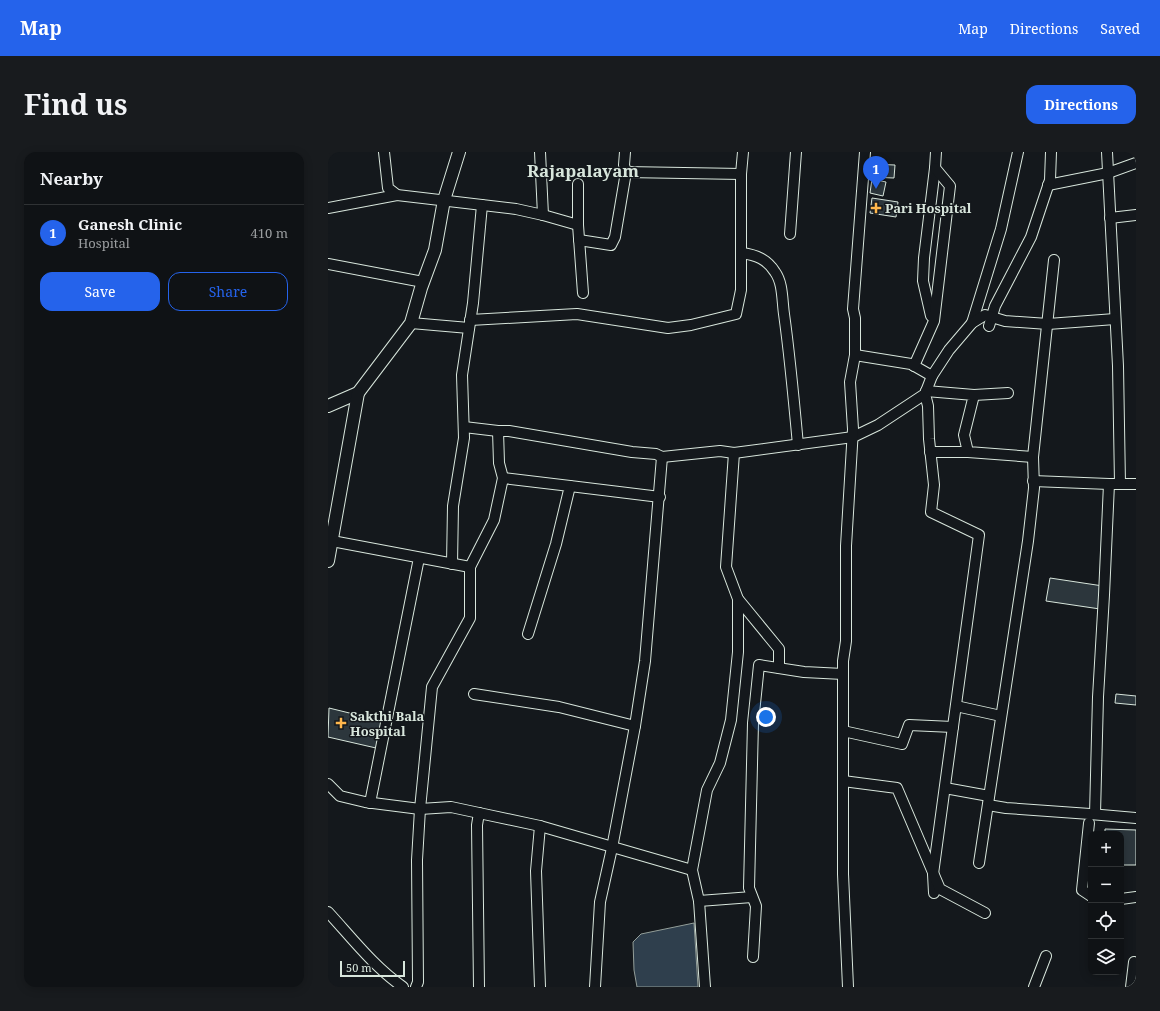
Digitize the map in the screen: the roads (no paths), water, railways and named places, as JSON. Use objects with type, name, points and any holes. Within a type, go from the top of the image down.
[{"type":"main road","points":[[328,561],[358,393],[411,323],[423,282],[435,250],[444,200],[459,152]]},
{"type":"main road","points":[[328,406],[358,393]]},
{"type":"street","points":[[384,152],[388,188],[397,195]]},
{"type":"street","points":[[540,152],[543,215]]},
{"type":"street","points":[[579,240],[611,245],[615,238],[626,172],[624,165],[625,152]]},
{"type":"street","points":[[411,323],[470,324],[577,314],[668,328],[692,325],[736,314],[741,290],[741,174],[743,152]]},
{"type":"street","points":[[790,234],[796,152]]},
{"type":"street","points":[[848,987],[843,874],[843,674],[846,641],[846,546],[853,437],[850,382],[855,355],[855,318],[853,309],[865,152]]},
{"type":"street","points":[[934,320],[932,319],[923,281],[924,258],[936,152]]},
{"type":"street","points":[[972,323],[1001,229],[1018,152]]},
{"type":"street","points":[[991,321],[995,306],[1031,237],[1050,180],[1051,152]]},
{"type":"street","points":[[1107,152],[1118,366],[1120,484]]},
{"type":"street","points":[[1048,185],[1108,173],[1136,163]]},
{"type":"street","points":[[914,366],[934,320],[950,186],[935,168]]},
{"type":"street","points":[[626,172],[741,174]]},
{"type":"street","points":[[578,184],[578,226],[584,293]]},
{"type":"street","points":[[328,208],[397,195],[516,209],[543,215],[578,226]]},
{"type":"street","points":[[452,564],[453,506],[464,438],[462,374],[470,324],[482,205]]},
{"type":"street","points":[[1110,218],[1136,215]]},
{"type":"street","points":[[742,253],[753,254],[765,260],[776,272],[780,286],[788,341],[798,445]]},
{"type":"street","points":[[979,863],[1028,541],[1033,481],[1033,456],[1054,260]]},
{"type":"street","points":[[328,264],[423,282]]},
{"type":"street","points":[[464,427],[509,431],[632,452],[656,454],[662,457],[720,451],[734,453],[853,437],[878,425],[925,392],[932,376],[949,350],[972,323],[985,315],[991,321],[1048,324],[1115,319]]},
{"type":"street","points":[[855,355],[911,364],[932,376]]},
{"type":"street","points":[[925,392],[974,395],[1008,393]]},
{"type":"street","points":[[925,392],[928,406],[930,452],[934,485],[931,512],[979,535],[933,874],[934,893]]},
{"type":"street","points":[[968,452],[964,435],[974,395]]},
{"type":"street","points":[[416,987],[418,982],[417,860],[420,809],[432,687],[470,618],[470,568],[494,520],[503,478],[498,463],[498,431]]},
{"type":"street","points":[[930,452],[968,452],[1033,456]]},
{"type":"street","points":[[734,453],[726,567],[738,599],[779,649],[779,668]]},
{"type":"street","points":[[595,987],[600,902],[612,848],[635,726],[645,661],[660,497],[662,457]]},
{"type":"street","points":[[503,478],[660,497]]},
{"type":"street","points":[[1033,481],[1136,484]]},
{"type":"street","points":[[1095,814],[1098,697],[1109,484]]},
{"type":"street","points":[[528,634],[556,544],[570,486]]},
{"type":"street","points":[[332,541],[470,568]]},
{"type":"street","points":[[370,803],[419,558]]},
{"type":"street","points":[[705,987],[699,901],[692,870],[708,790],[720,763],[731,720],[738,652],[738,599]]},
{"type":"street","points":[[753,957],[756,906],[749,888],[753,723],[759,665],[804,672],[843,674]]},
{"type":"street","points":[[474,694],[559,706],[635,726]]},
{"type":"street","points":[[956,706],[1002,716]]},
{"type":"street","points":[[843,731],[902,744],[909,725],[953,727]]},
{"type":"street","points":[[843,780],[897,788],[940,889],[985,912]]},
{"type":"street","points":[[328,784],[340,796],[370,803],[420,809],[451,807],[540,826],[692,870]]},
{"type":"street","points":[[944,788],[988,800],[1006,808],[1136,818]]},
{"type":"street","points":[[479,813],[477,825],[479,987]]},
{"type":"street","points":[[1088,894],[1082,890],[1089,823]]},
{"type":"street","points":[[540,826],[536,871],[540,987]]},
{"type":"street","points":[[699,901],[752,897]]},
{"type":"street","points":[[1124,899],[1136,897]]},
{"type":"street","points":[[328,912],[372,960],[393,980],[403,987]]},
{"type":"street","points":[[1034,987],[1046,956]]},
{"type":"street","points":[[1131,987],[1134,962]]},
{"type":"water","points":[[694,923],[698,987],[637,987],[634,970],[633,942],[641,934]]},
{"type":"place","name":"Ganesh Clinic","points":[[876,189]]},
{"type":"place","name":"Pari Hospital","points":[[876,208]]},
{"type":"place","name":"Sakthi Bala Hospital","points":[[341,723]]},
{"type":"district","name":"Rajapalayam","points":[[583,171]]}]
